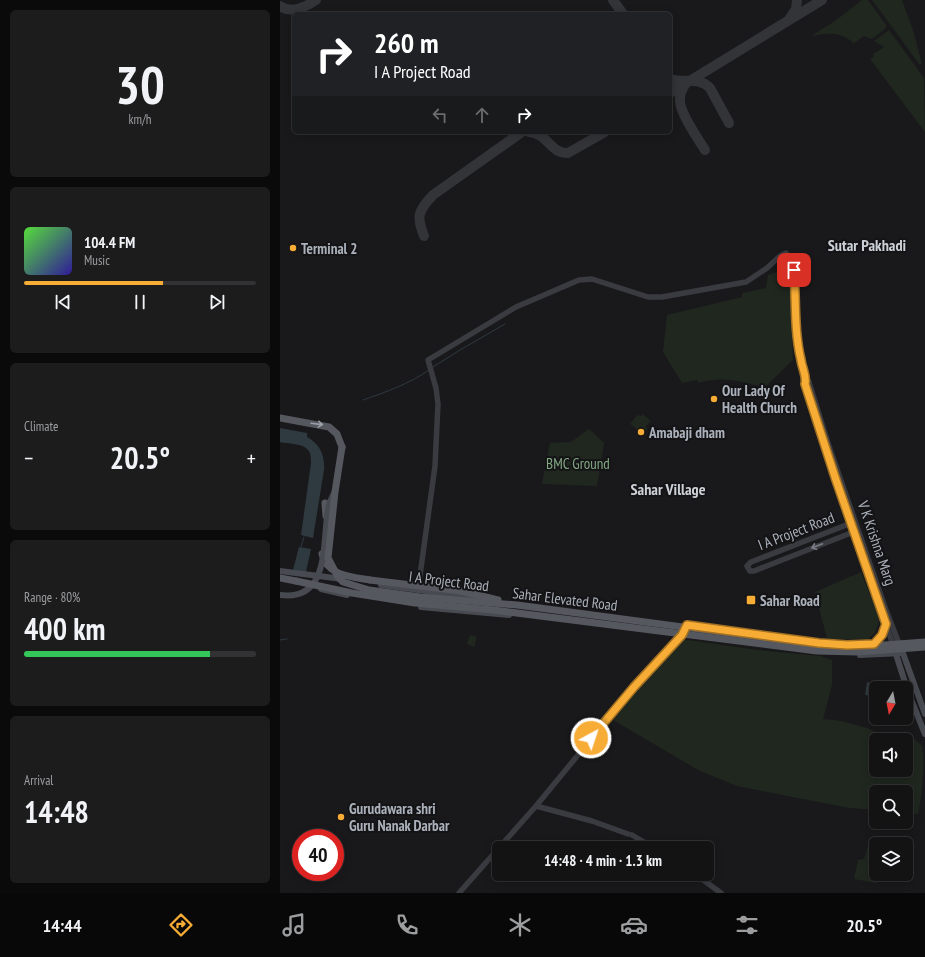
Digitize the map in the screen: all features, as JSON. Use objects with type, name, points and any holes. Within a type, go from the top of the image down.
[{"type":"main road","name":"Sahar Elevated Road","points":[[280,418],[329,427],[337,434],[342,447],[335,492],[328,558],[338,578],[343,582],[369,590],[420,597],[517,605],[819,645],[857,647],[925,642]]},
{"type":"main road","points":[[280,595],[290,596],[302,593],[308,590],[316,579],[321,568],[329,504],[335,492]]},
{"type":"main road","points":[[325,503],[326,516],[322,550],[324,561],[338,573],[370,580],[461,591],[517,605]]},
{"type":"main road","name":"I A Project Road","points":[[280,571],[819,643],[847,645],[874,644],[895,641]]},
{"type":"main road","name":"Sahar Elevated Road","points":[[280,579],[415,603],[493,610],[817,651],[857,652],[925,647]]},
{"type":"main road","points":[[280,579],[332,593],[415,606],[569,619],[804,652],[830,654],[899,654]]},
{"type":"main road","points":[[874,644],[882,635],[886,624]]},
{"type":"main road","name":"V K Krishna Marg","points":[[895,641],[899,654],[925,714]]},
{"type":"main road","points":[[884,654],[899,662]]},
{"type":"main road","name":"V K Krishna Marg","points":[[899,654],[899,662],[908,692],[925,734]]},
{"type":"street","name":"V K Krishna Marg","points":[[418,590],[434,466],[438,404],[436,388],[428,366],[428,360],[516,307],[578,280],[592,279],[648,298],[662,297],[746,282],[755,277],[780,256],[786,253],[791,260],[794,270],[795,317],[798,348],[806,379],[809,382],[828,449],[886,624],[895,641]]},
{"type":"street","name":"I A Project Road","points":[[853,522],[758,559],[751,562],[747,566],[750,571],[754,571],[856,531]]},
{"type":"street","name":"V K Krishna Marg","points":[[856,531],[886,610],[895,641]]},
{"type":"street","points":[[415,606],[418,590]]},
{"type":"street","points":[[459,893],[536,806],[634,687],[682,635],[687,625]]},
{"type":"street","points":[[536,806],[592,821],[630,835],[641,841]]},
{"type":"street","points":[[705,881],[721,893]]},
{"type":"green space","points":[[862,0],[868,0],[886,25],[886,28],[872,39],[864,36],[854,43],[843,36],[834,34],[811,36],[835,21]]},
{"type":"green space","points":[[872,0],[902,0],[913,30],[922,64],[920,65]]},
{"type":"green space","points":[[889,30],[924,78],[925,132],[870,59],[874,57],[873,54],[884,47],[874,41]]},
{"type":"green space","points":[[788,268],[793,360],[763,387],[730,380],[715,380],[698,383],[697,380],[682,383],[663,352],[667,315],[742,297],[742,293],[766,288],[768,275]]},
{"type":"green space","points":[[643,414],[651,421],[646,426],[646,431],[641,427],[638,430],[630,424],[637,415],[641,416]]},
{"type":"green space","name":"BMC Ground","points":[[589,429],[604,443],[597,486],[542,484],[550,443],[571,442]]},
{"type":"green space","points":[[861,572],[877,613],[879,622],[875,633],[868,639],[827,639],[815,592]]},
{"type":"green space","points":[[470,635],[477,637],[474,647],[467,644]]},
{"type":"green space","points":[[681,639],[757,650],[821,656],[832,660],[832,685],[823,719],[842,721],[867,728],[877,733],[869,733],[869,777],[913,777],[913,738],[922,746],[923,752],[923,779],[918,814],[913,814],[913,785],[869,785],[869,809],[849,808],[737,786],[698,770],[613,720]]},
{"type":"green space","points":[[867,848],[869,848],[869,881],[876,881],[876,883],[854,879],[858,860],[864,859]]},
{"type":"shaded area","points":[[280,428],[307,433],[307,437],[312,440],[321,450],[324,460],[324,470],[313,538],[301,535],[311,463],[310,454],[309,451],[303,446],[280,442]]},
{"type":"shaded area","points":[[299,547],[311,549],[306,572],[293,570]]},
{"type":"shaded area","points":[[867,682],[869,683],[869,696],[865,695]]},
{"type":"waterway","points":[[433,367],[505,324]]},
{"type":"waterway","points":[[363,400],[405,384],[429,370]]},
{"type":"waterway","points":[[301,547],[304,537]]},
{"type":"waterway","points":[[280,640],[287,639]]},
{"type":"taxiway","points":[[280,6],[289,9],[298,9],[316,0]]},
{"type":"taxiway","points":[[613,0],[622,12]]},
{"type":"taxiway","points":[[790,18],[796,9],[797,0]]},
{"type":"taxiway","points":[[672,92],[822,0]]},
{"type":"taxiway","points":[[672,79],[696,81],[705,84],[710,88],[729,123]]},
{"type":"taxiway","points":[[686,83],[680,94],[681,106],[690,126],[705,150]]},
{"type":"taxiway","points":[[424,236],[419,218],[424,205],[433,195],[519,134]]},
{"type":"taxiway","points":[[538,134],[557,150],[568,153],[601,134]]},
{"type":"place","name":"Terminal 2","points":[[293,248]]},
{"type":"place","name":"Our Lady Of Health Church","points":[[714,399]]},
{"type":"place","name":"Amabaji dham","points":[[641,432]]},
{"type":"place","name":"Sahar Road","points":[[751,600]]},
{"type":"place","name":"Gurudawara shri Guru Nanak Darbar","points":[[341,817]]},
{"type":"district","name":"Sutar Pakhadi","points":[[867,245]]},
{"type":"district","name":"Sahar Village","points":[[668,489]]},
{"type":"route","points":[[591,738],[634,687],[682,635],[687,625],[819,643],[847,645],[874,644],[882,635],[886,624],[864,563],[805,384],[806,379],[798,348],[795,317],[794,270]]}]
